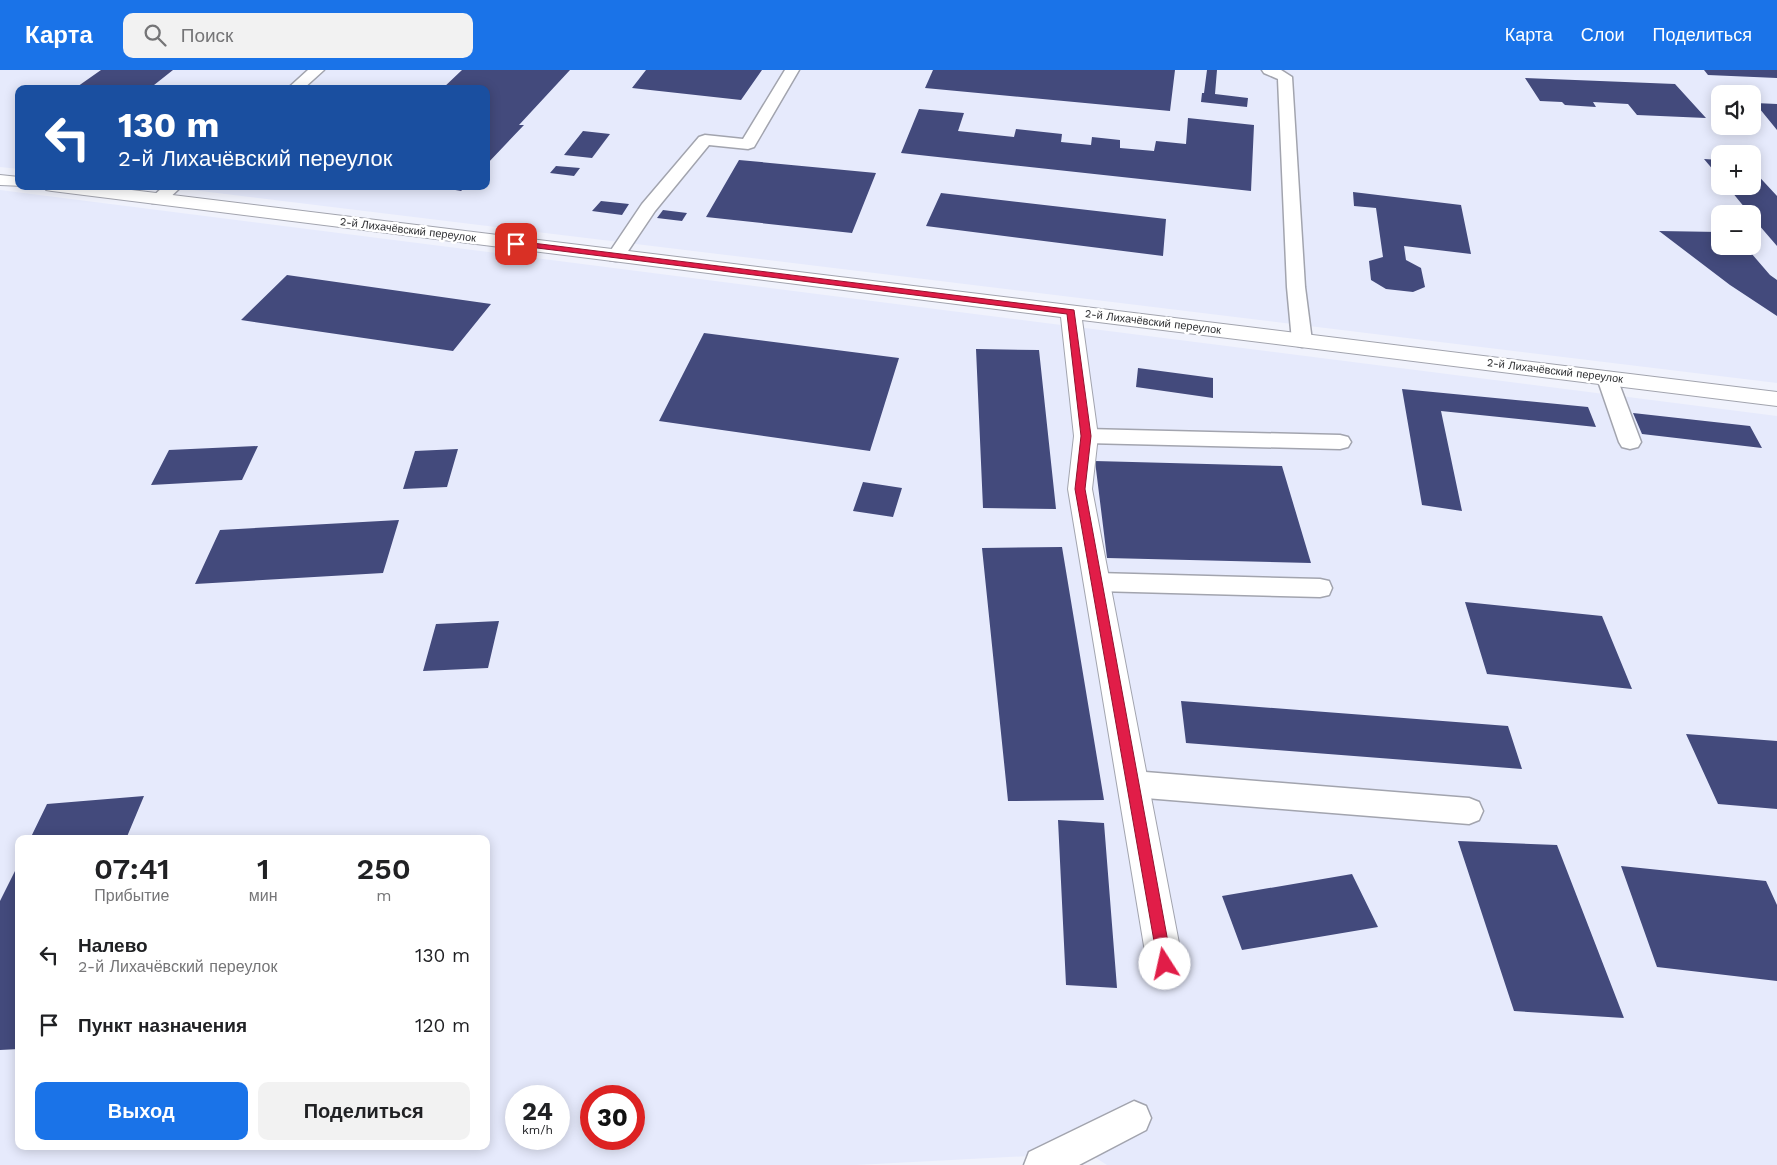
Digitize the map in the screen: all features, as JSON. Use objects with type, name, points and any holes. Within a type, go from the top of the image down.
[{"type":"street","points":[[0,180],[15,182]]},
{"type":"street","name":"2-й Лихачёвский переулок","points":[[85,190],[1777,399]]},
{"type":"street","points":[[1071,312],[1086,436],[1080,489],[1165,964]]},
{"type":"lane","points":[[299,85],[317,70]]},
{"type":"lane","points":[[616,256],[648,208],[705,140],[748,144],[792,70]]},
{"type":"lane","points":[[1269,70],[1284,77],[1296,287],[1302,340]]},
{"type":"lane","points":[[158,199],[169,190]]},
{"type":"lane","points":[[1607,378],[1630,442]]},
{"type":"lane","points":[[1086,436],[1340,442]]},
{"type":"lane","points":[[1097,582],[1320,588]]},
{"type":"lane","points":[[1132,784],[1469,811]]},
{"type":"lane","points":[[1042,1165],[1134,1118]]},
{"type":"shaded area","points":[[0,70],[1777,70],[1777,383],[193,190],[490,190],[490,85],[15,85],[15,169],[0,167]]},
{"type":"shaded area","points":[[0,190],[1777,416],[1777,1165],[1107,1165],[1088,1153],[856,1165],[0,1165]]},
{"type":"building","points":[[101,70],[173,70],[154,85],[80,85]]},
{"type":"building","points":[[462,70],[570,70],[519,125],[524,125],[490,161],[490,85],[446,85]]},
{"type":"building","points":[[646,70],[762,70],[741,100],[632,88]]},
{"type":"building","points":[[933,70],[1175,70],[1170,111],[925,88]]},
{"type":"building","points":[[1207,70],[1217,70],[1215,94],[1248,98],[1247,107],[1201,102]]},
{"type":"building","points":[[1704,70],[1777,70],[1777,78],[1708,75]]},
{"type":"building","points":[[1525,78],[1675,84],[1706,118],[1637,115],[1628,104],[1593,102],[1596,107],[1540,101]]},
{"type":"building","points":[[1761,103],[1777,104],[1777,130],[1761,110]]},
{"type":"building","points":[[919,109],[964,113],[958,131],[1014,137],[1016,129],[1062,134],[1061,142],[1091,145],[1092,137],[1120,140],[1120,148],[1154,151],[1156,141],[1186,144],[1188,118],[1254,125],[1251,191],[901,153]]},
{"type":"building","points":[[583,131],[610,134],[592,158],[564,155]]},
{"type":"building","points":[[1704,159],[1711,159],[1711,167]]},
{"type":"building","points":[[739,160],[876,173],[852,233],[706,217]]},
{"type":"building","points":[[556,166],[580,168],[574,176],[550,173]]},
{"type":"building","points":[[1761,179],[1777,196],[1777,246],[1761,227],[1761,205],[1743,205],[1734,195],[1761,195]]},
{"type":"building","points":[[1353,192],[1461,205],[1471,254],[1404,246],[1406,260],[1421,268],[1425,287],[1413,292],[1386,289],[1371,280],[1369,261],[1383,257],[1376,208],[1354,206]]},
{"type":"building","points":[[941,193],[1166,219],[1163,256],[926,226]]},
{"type":"building","points":[[601,201],[629,204],[622,215],[592,211]]},
{"type":"building","points":[[663,210],[687,213],[682,221],[657,218]]},
{"type":"building","points":[[1659,231],[1711,232],[1711,255],[1753,255],[1770,275],[1777,280],[1777,316],[1730,285]]},
{"type":"building","points":[[287,275],[491,304],[453,351],[241,320]]},
{"type":"building","points":[[704,333],[899,358],[870,451],[659,421]]},
{"type":"building","points":[[976,349],[1039,350],[1056,509],[983,508]]},
{"type":"building","points":[[1138,368],[1213,378],[1213,398],[1136,387]]},
{"type":"building","points":[[1402,389],[1588,407],[1596,427],[1441,411],[1462,511],[1422,505]]},
{"type":"building","points":[[1633,413],[1750,426],[1762,448],[1642,434]]},
{"type":"building","points":[[258,446],[242,480],[151,485],[169,450]]},
{"type":"building","points":[[458,449],[447,487],[403,489],[415,451]]},
{"type":"building","points":[[1095,461],[1282,466],[1311,563],[1107,558]]},
{"type":"building","points":[[863,482],[902,488],[893,517],[853,511]]},
{"type":"building","points":[[399,520],[383,573],[195,584],[220,530]]},
{"type":"building","points":[[1062,547],[1104,800],[1008,801],[982,548]]},
{"type":"building","points":[[1465,602],[1602,616],[1632,689],[1487,674]]},
{"type":"building","points":[[499,621],[488,668],[423,671],[436,624]]},
{"type":"building","points":[[1181,701],[1508,726],[1522,769],[1186,743]]},
{"type":"building","points":[[1686,734],[1777,741],[1777,809],[1718,804]]},
{"type":"building","points":[[144,796],[128,835],[32,835],[47,804]]},
{"type":"building","points":[[1058,820],[1104,823],[1117,988],[1066,985]]},
{"type":"building","points":[[1458,841],[1557,845],[1624,1018],[1514,1011]]},
{"type":"building","points":[[1621,866],[1766,881],[1777,905],[1777,981],[1657,967]]},
{"type":"building","points":[[15,871],[15,1049],[0,1050],[0,901]]},
{"type":"building","points":[[1352,874],[1378,927],[1242,950],[1222,896]]},
{"type":"route","points":[[516,244],[1071,312],[1086,436],[1080,489],[1165,964]]}]
